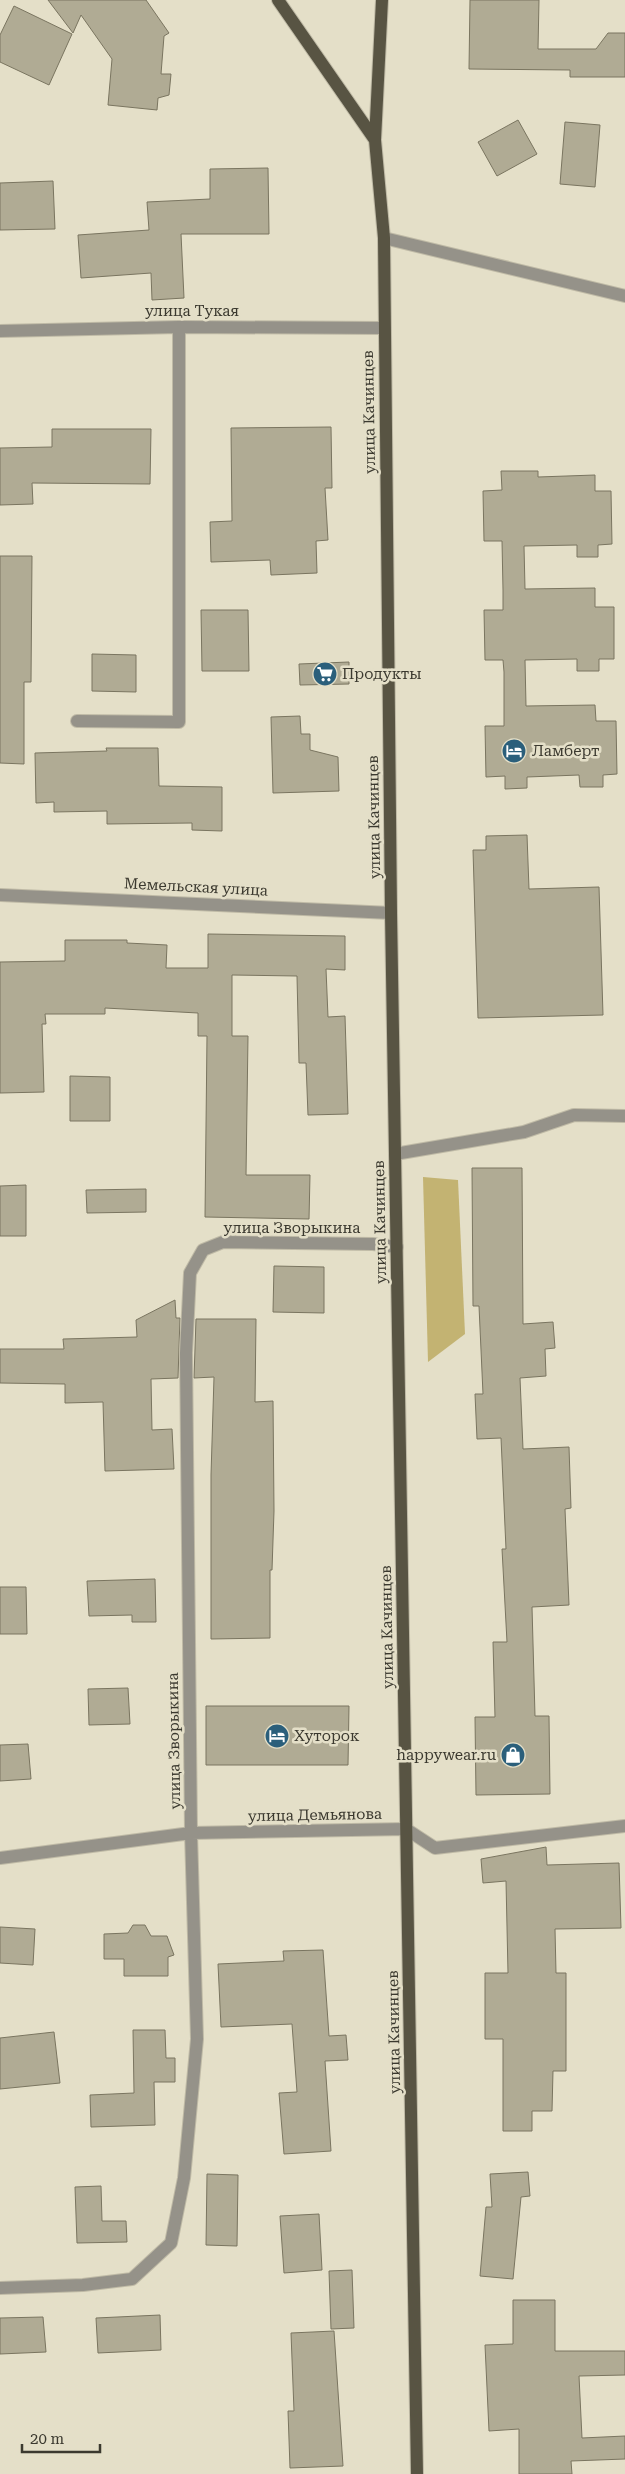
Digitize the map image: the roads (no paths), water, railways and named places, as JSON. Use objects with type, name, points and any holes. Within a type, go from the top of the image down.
[{"type":"main road","name":"улица Качинцев","points":[[278,0],[375,140],[384,238],[391,913],[417,2474]]},
{"type":"main road","points":[[375,140],[382,0]]},
{"type":"street","points":[[384,238],[625,296]]},
{"type":"street","points":[[77,721],[179,722],[179,327]]},
{"type":"street","name":"улица Тукая","points":[[0,331],[179,327],[384,328]]},
{"type":"street","name":"Мемельская улица","points":[[0,895],[391,913]]},
{"type":"street","points":[[395,1154],[524,1132],[574,1115],[625,1116]]},
{"type":"street","name":"улица Зворыкина","points":[[0,2288],[84,2285],[132,2279],[171,2243],[184,2178],[197,2039],[192,1833],[186,1353],[190,1273],[203,1250],[223,1242],[373,1244],[396,1247]]},
{"type":"street","points":[[406,1829],[435,1848],[625,1826]]},
{"type":"street","name":"улица Демьянова","points":[[0,1858],[192,1833],[406,1829]]},
{"type":"place","name":"Продукты","points":[[325,674]]},
{"type":"place","name":"Ламберт","points":[[514,751]]},
{"type":"place","name":"Хуторок","points":[[277,1736]]},
{"type":"place","name":"happywear.ru","points":[[513,1755]]}]
